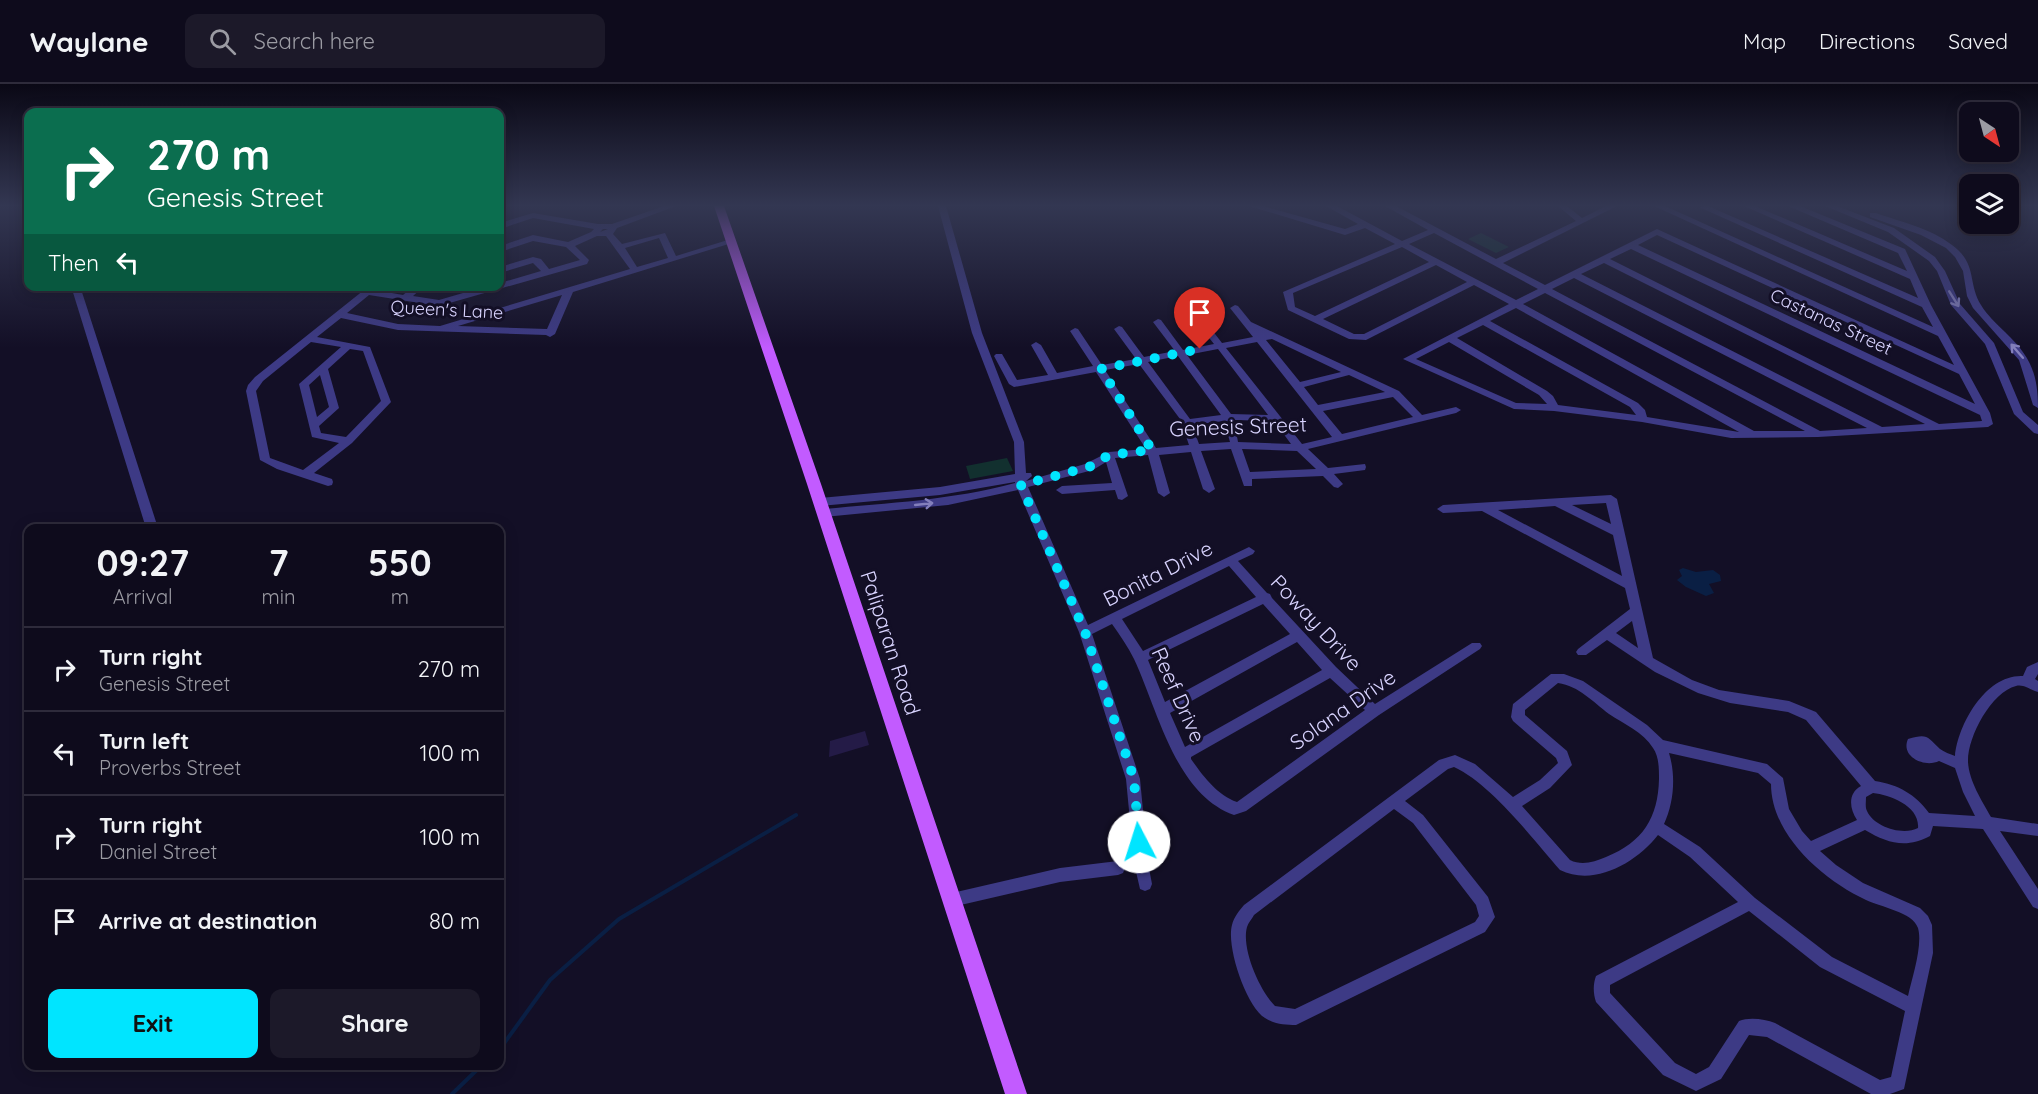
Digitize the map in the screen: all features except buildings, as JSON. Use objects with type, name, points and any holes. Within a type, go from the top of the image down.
[{"type":"main road","name":"Paliparan Road","points":[[735,253],[822,508],[1016,1094]]},
{"type":"street","points":[[504,285],[584,262],[585,260],[578,253]]},
{"type":"street","points":[[624,253],[635,270]]},
{"type":"street","points":[[670,253],[673,259]]},
{"type":"street","points":[[442,328],[693,253]]},
{"type":"street","points":[[955,253],[977,333],[1019,442],[1020,481],[1085,632],[1134,779],[1145,884]]},
{"type":"street","points":[[1379,253],[1288,292],[1292,308],[1352,337],[1366,337],[1472,283]]},
{"type":"street","points":[[1417,253],[1516,304],[1755,436]]},
{"type":"street","points":[[1478,253],[1818,434]]},
{"type":"street","points":[[1496,263],[1516,253]]},
{"type":"street","points":[[1614,253],[1408,359],[1514,406],[1554,408],[1642,419],[1731,435],[1818,434],[1937,426],[1986,419],[1964,373],[1926,305],[1903,253]]},
{"type":"street","name":"Castanas Street","points":[[1647,253],[1986,419]]},
{"type":"street","points":[[1703,253],[1964,373]]},
{"type":"street","points":[[1761,253],[1943,335]]},
{"type":"street","points":[[1809,253],[1926,305]]},
{"type":"street","points":[[1858,253],[1912,276]]},
{"type":"street","points":[[1924,253],[1932,259],[1941,271],[1956,305],[1989,343],[2019,414],[2038,431]]},
{"type":"street","points":[[1955,253],[1968,273],[1967,285],[1978,308],[2024,360],[2038,405]]},
{"type":"street","points":[[1603,259],[1937,426]]},
{"type":"street","points":[[504,269],[533,260],[538,261],[547,273]]},
{"type":"street","points":[[1314,320],[1434,263]]},
{"type":"street","points":[[1574,274],[1878,429]]},
{"type":"street","name":"Queen's Lane","points":[[341,315],[398,327],[551,333],[569,290]]},
{"type":"street","points":[[77,291],[151,524]]},
{"type":"street","points":[[328,482],[307,473],[278,467],[265,460],[251,391],[259,379],[370,291]]},
{"type":"street","points":[[379,291],[405,298],[440,303],[482,291]]},
{"type":"street","points":[[405,298],[414,291]]},
{"type":"street","points":[[450,300],[460,291]]},
{"type":"street","points":[[1235,308],[1339,438]]},
{"type":"street","points":[[1195,314],[1300,448],[1338,484]]},
{"type":"street","points":[[1483,321],[1634,405],[1641,412],[1642,419]]},
{"type":"street","points":[[1158,322],[1227,417],[1247,480],[1361,467]]},
{"type":"street","points":[[1248,324],[1395,393],[1419,418]]},
{"type":"street","points":[[1119,329],[1187,423],[1209,489]]},
{"type":"street","points":[[1075,331],[1152,450],[1164,493]]},
{"type":"street","points":[[999,356],[1014,384],[1273,336]]},
{"type":"street","points":[[1450,338],[1543,393],[1550,398],[1554,408]]},
{"type":"street","points":[[307,473],[348,441],[386,402],[367,349],[310,339]]},
{"type":"street","points":[[1036,345],[1054,377]]},
{"type":"street","points":[[348,346],[304,384],[316,435],[348,441]]},
{"type":"street","points":[[315,424],[334,408],[323,369]]},
{"type":"street","points":[[1297,386],[1351,372]]},
{"type":"street","points":[[1316,409],[1395,393]]},
{"type":"street","name":"Genesis Street","points":[[822,508],[896,501],[948,501],[1020,481],[1089,467],[1109,455],[1197,448],[1234,442],[1300,448],[1456,410]]},
{"type":"street","points":[[1187,423],[1227,417],[1276,418]]},
{"type":"street","points":[[1058,474],[1063,495],[1120,491],[1109,455]]},
{"type":"street","points":[[1443,509],[1611,499],[1647,660]]},
{"type":"street","points":[[1557,502],[1618,533]]},
{"type":"street","points":[[1483,507],[1630,585]]},
{"type":"street","name":"Bonita Drive","points":[[1085,632],[1249,551]]},
{"type":"street","name":"Poway Drive","points":[[1230,560],[1331,671],[1374,711]]},
{"type":"street","points":[[1141,658],[1266,597]]},
{"type":"street","points":[[1582,652],[1636,611]]},
{"type":"street","name":"Reef Drive","points":[[1114,618],[1141,658],[1181,756],[1205,786],[1234,809]]},
{"type":"street","points":[[1606,633],[1671,676],[1721,696],[1798,708],[1811,716],[1871,788]]},
{"type":"street","points":[[1163,710],[1298,636]]},
{"type":"street","name":"Solana Drive","points":[[1234,809],[1241,807],[1374,711],[1476,646]]},
{"type":"street","points":[[2038,667],[2033,684],[2011,681],[1993,695],[1974,719],[1962,743],[1960,765],[1987,823],[2038,902]]},
{"type":"street","points":[[1181,756],[1331,671]]},
{"type":"street","points":[[1394,801],[1418,819],[1483,902],[1487,917],[1480,927],[1296,1017],[1281,1017],[1269,1012],[1261,1003],[1245,968],[1238,938],[1239,923],[1249,910],[1443,764],[1455,761],[1470,768],[1512,805],[1565,865],[1575,870],[1588,870],[1616,860],[1641,845],[1657,827],[1667,792],[1666,767],[1659,746],[1642,728],[1576,683],[1556,678],[1518,708],[1518,717],[1562,755],[1565,765],[1545,784],[1512,805]]},
{"type":"street","points":[[1659,746],[1762,768],[1778,782],[1782,810],[1809,849],[1847,881],[1921,918],[1926,936],[1898,1083],[1879,1089],[1769,1029],[1745,1027],[1715,1073],[1696,1083],[1669,1069],[1602,996],[1602,981],[1750,903]]},
{"type":"street","points":[[1936,754],[1960,765]]},
{"type":"street","points":[[1871,788],[1881,788],[1902,795],[1912,802],[1924,819],[1923,833],[1917,838],[1909,840],[1887,835],[1867,822],[1857,806],[1859,794],[1871,788]]},
{"type":"street","points":[[1924,819],[1987,823],[2038,830]]},
{"type":"street","points":[[1809,849],[1867,822]]},
{"type":"street","points":[[1657,827],[1695,852],[1750,903],[1826,962],[1913,1007]]},
{"type":"street","points":[[952,900],[1060,875],[1118,868]]},
{"type":"green space","points":[[1007,458],[1013,471],[970,479],[966,466]]},
{"type":"water","points":[[1683,568],[1696,572],[1713,570],[1720,575],[1721,581],[1709,584],[1714,593],[1706,596],[1677,580],[1682,576],[1679,570]]},
{"type":"waterway","points":[[504,1043],[550,980],[619,919],[796,815]]},
{"type":"waterway","points":[[452,1094],[477,1070]]},
{"type":"route","points":[[1139,842],[1134,779],[1085,632],[1021,485],[1089,467],[1109,455],[1152,450],[1101,369],[1200,349]]}]
